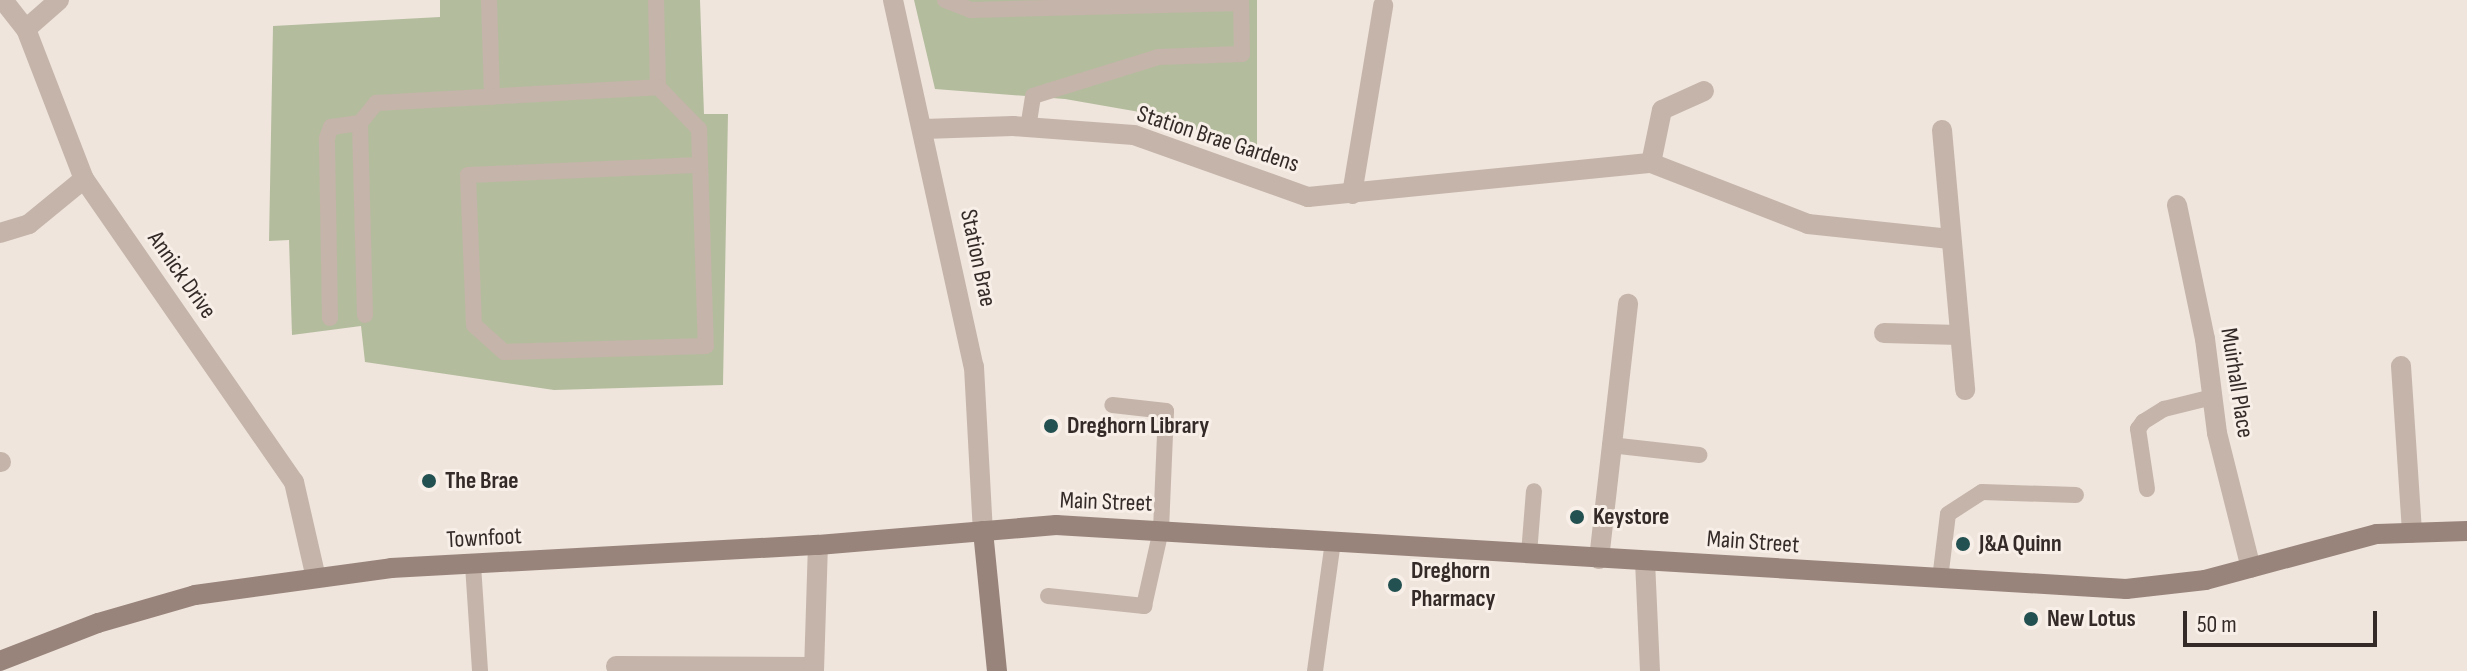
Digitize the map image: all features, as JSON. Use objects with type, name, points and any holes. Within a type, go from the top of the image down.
[{"type":"main road","name":"Main Street","points":[[983,531],[1056,525],[1161,530],[2126,589],[2251,568],[2377,534],[2467,531]]},
{"type":"main road","name":"Townfoot","points":[[0,661],[98,623],[195,595],[316,578],[983,531]]},
{"type":"main road","points":[[983,531],[997,671]]},
{"type":"street","name":"Annick Drive","points":[[3,0],[26,29],[84,179],[294,482],[316,578]]},
{"type":"street","points":[[26,29],[59,0]]},
{"type":"street","name":"Station Brae","points":[[893,0],[924,129],[974,367],[983,531]]},
{"type":"street","points":[[1352,194],[1383,6]]},
{"type":"street","points":[[1651,163],[1662,110],[1704,91]]},
{"type":"street","name":"Station Brae Gardens","points":[[924,129],[1028,128],[1134,135],[1308,197],[1651,163],[1808,224],[1950,239]]},
{"type":"street","points":[[1942,130],[1965,390]]},
{"type":"street","points":[[0,233],[29,224],[84,179]]},
{"type":"street","name":"Muirhall Place","points":[[2177,205],[2212,397],[2251,568]]},
{"type":"street","points":[[1599,559],[1628,304]]},
{"type":"street","points":[[1884,333],[1959,335]]},
{"type":"street","points":[[2401,366],[2412,533]]},
{"type":"street","points":[[616,666],[814,669],[818,545]]},
{"type":"street","points":[[1645,561],[1650,671]]},
{"type":"lane","points":[[489,0],[492,97]]},
{"type":"lane","points":[[656,0],[658,87],[699,129],[706,346],[504,352],[474,325],[468,175],[700,165]]},
{"type":"lane","points":[[945,0],[971,10],[1241,1],[1242,54],[1158,57],[1033,96],[1028,128]]},
{"type":"lane","points":[[365,315],[360,123],[376,103],[658,87]]},
{"type":"lane","points":[[330,318],[327,138],[331,127],[360,123]]},
{"type":"lane","points":[[2147,489],[2138,429],[2143,422],[2164,409],[2212,397]]},
{"type":"lane","points":[[1048,596],[1144,606],[1161,530],[1166,411],[1112,405]]},
{"type":"lane","points":[[1610,445],[1699,455]]},
{"type":"lane","points":[[1529,554],[1534,491]]},
{"type":"lane","points":[[1940,579],[1948,514],[1982,492],[2076,495]]},
{"type":"lane","points":[[1315,671],[1333,541]]},
{"type":"lane","points":[[473,565],[480,671]]},
{"type":"green space","points":[[440,0],[700,0],[704,114],[728,114],[723,385],[554,390],[365,362],[361,326],[292,335],[289,240],[269,241],[273,26],[440,17]]},
{"type":"green space","points":[[914,0],[1257,0],[1257,151],[1151,114],[1065,99],[935,89]]},
{"type":"place","name":"Dreghorn Library","points":[[1051,426]]},
{"type":"place","name":"The Brae","points":[[429,481]]},
{"type":"place","name":"Keystore","points":[[1577,517]]},
{"type":"place","name":"J&A Quinn","points":[[1963,544]]},
{"type":"place","name":"Dreghorn Pharmacy","points":[[1395,585]]},
{"type":"place","name":"New Lotus","points":[[2031,619]]}]
